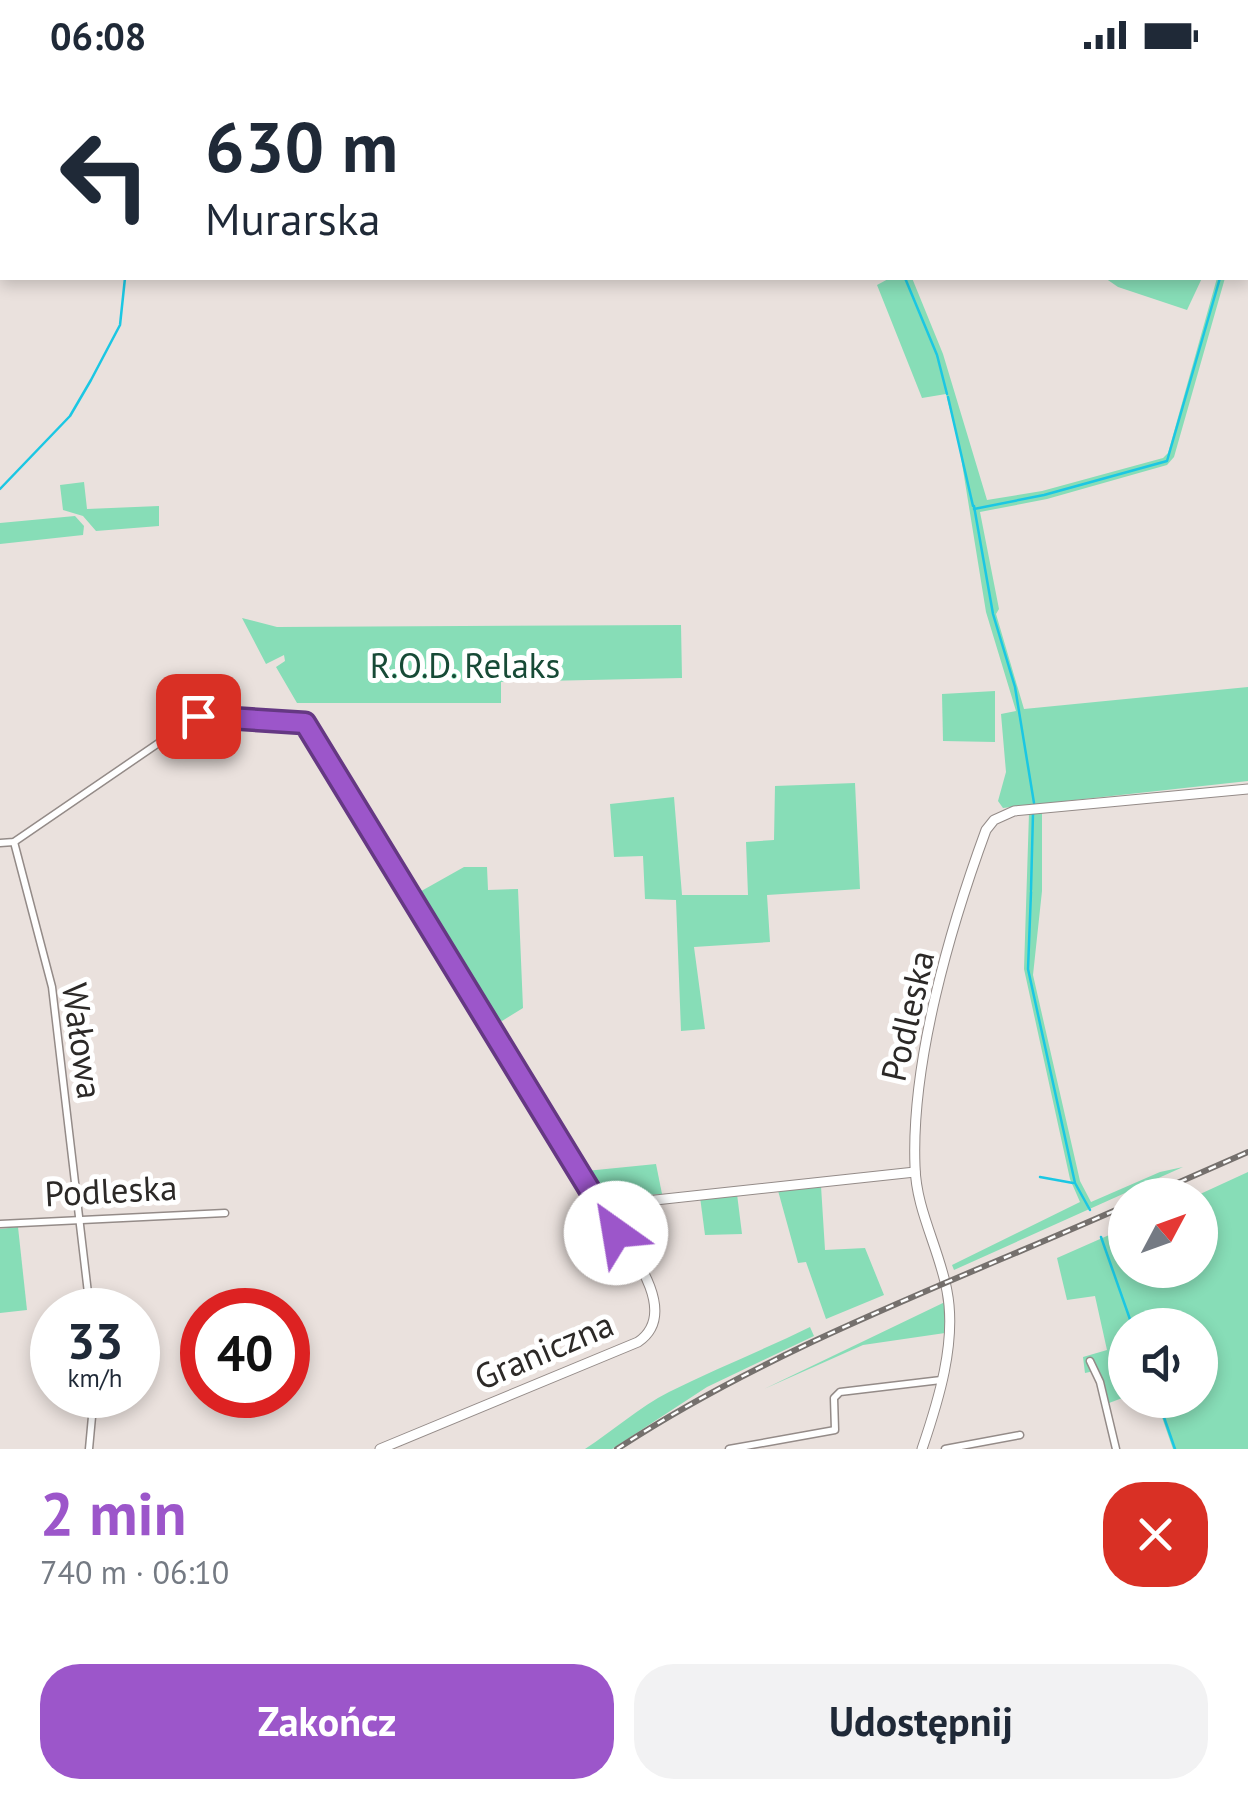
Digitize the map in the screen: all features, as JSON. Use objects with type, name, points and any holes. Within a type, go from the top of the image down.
[{"type":"street","points":[[0,843],[14,842],[198,716],[305,723],[600,1206],[915,1172],[925,1221],[948,1294],[948,1335],[941,1380],[922,1449]]},
{"type":"street","name":"Podleska","points":[[915,1172],[915,1110],[935,1001],[981,845],[994,820],[1014,811],[1248,790]]},
{"type":"street","name":"Wałowa","points":[[14,842],[52,987],[88,1288]]},
{"type":"street","name":"Graniczna","points":[[380,1449],[611,1353],[648,1333],[657,1316],[654,1295],[600,1206]]},
{"type":"street","name":"Podleska","points":[[0,1224],[225,1213]]},
{"type":"street","points":[[1090,1361],[1098,1374],[1116,1449]]},
{"type":"street","points":[[729,1449],[835,1430],[834,1398],[840,1392],[941,1380]]},
{"type":"street","points":[[89,1449],[92,1418]]},
{"type":"street","points":[[945,1449],[1020,1435]]},
{"type":"green space","points":[[886,280],[913,280],[943,354],[987,500],[1042,491],[1163,458],[1168,453],[1216,280],[1224,280],[1174,457],[1167,465],[1047,499],[980,512],[999,609],[996,614],[1024,709],[1248,687],[1248,781],[1003,808],[998,801],[1006,772],[1001,714],[1016,711],[986,612],[959,445],[946,394],[922,398],[877,285]]},
{"type":"green space","points":[[1108,280],[1201,280],[1187,310]]},
{"type":"green space","points":[[84,482],[87,509],[159,506],[159,526],[96,531],[83,516],[63,510],[60,485]]},
{"type":"green space","points":[[75,516],[84,526],[83,535],[0,544],[0,523]]},
{"type":"green space","name":"R.O.D. Relaks","points":[[242,618],[277,627],[681,625],[682,678],[501,682],[501,703],[297,703],[276,667],[285,661],[284,655],[266,664]]},
{"type":"green space","points":[[995,691],[995,742],[943,741],[942,694]]},
{"type":"green space","points":[[855,783],[860,889],[767,895],[770,942],[694,947],[705,1029],[681,1031],[676,900],[645,899],[643,856],[614,857],[610,804],[674,797],[682,895],[748,895],[746,842],[774,840],[775,786]]},
{"type":"green space","points":[[1042,812],[1042,891],[1033,975],[1080,1181],[1091,1202],[1108,1195],[1108,1201],[954,1270],[952,1265],[1080,1202],[1070,1179],[1024,969],[1029,813]]},
{"type":"green space","points":[[464,867],[487,867],[488,890],[518,889],[523,1008],[502,1021],[492,1018],[416,894]]},
{"type":"green space","points":[[656,1164],[662,1194],[601,1198],[586,1171]]},
{"type":"green space","points":[[1183,1167],[1159,1178],[1146,1178],[1160,1172]]},
{"type":"green space","points":[[1248,1172],[1248,1449],[1173,1449],[1162,1418],[1218,1418],[1218,1308],[1108,1308],[1108,1400],[1099,1370],[1085,1373],[1083,1357],[1107,1350],[1095,1296],[1067,1300],[1057,1258],[1108,1236],[1108,1288],[1218,1288],[1218,1186]]},
{"type":"green space","points":[[821,1186],[825,1250],[865,1248],[884,1295],[826,1319],[806,1262],[798,1263],[777,1187]]},
{"type":"green space","points":[[737,1194],[742,1234],[705,1235],[700,1197]]},
{"type":"green space","points":[[18,1227],[27,1310],[0,1313],[0,1229]]},
{"type":"green space","points":[[945,1302],[945,1333],[863,1345],[764,1389]]},
{"type":"green space","points":[[810,1327],[814,1336],[707,1387],[612,1449],[585,1449],[669,1392]]},
{"type":"waterway","points":[[0,489],[70,416],[120,325],[125,280]]},
{"type":"waterway","points":[[906,280],[937,355],[947,394]]},
{"type":"waterway","points":[[974,509],[1044,495],[1167,461],[1219,280]]},
{"type":"waterway","points":[[948,397],[973,506]]},
{"type":"waterway","points":[[974,506],[993,614],[1015,687],[1034,803]]},
{"type":"waterway","points":[[1031,890],[1033,813]]},
{"type":"waterway","points":[[1031,892],[1028,969],[1075,1183],[1090,1210]]},
{"type":"waterway","points":[[1040,1177],[1073,1183]]},
{"type":"waterway","points":[[1101,1237],[1126,1308]]},
{"type":"waterway","points":[[1164,1418],[1175,1449]]},
{"type":"railway","points":[[1189,1178],[1248,1152]]},
{"type":"railway","points":[[617,1449],[676,1412],[801,1347],[1108,1213]]},
{"type":"route","points":[[198,716],[305,723],[616,1233]]}]
